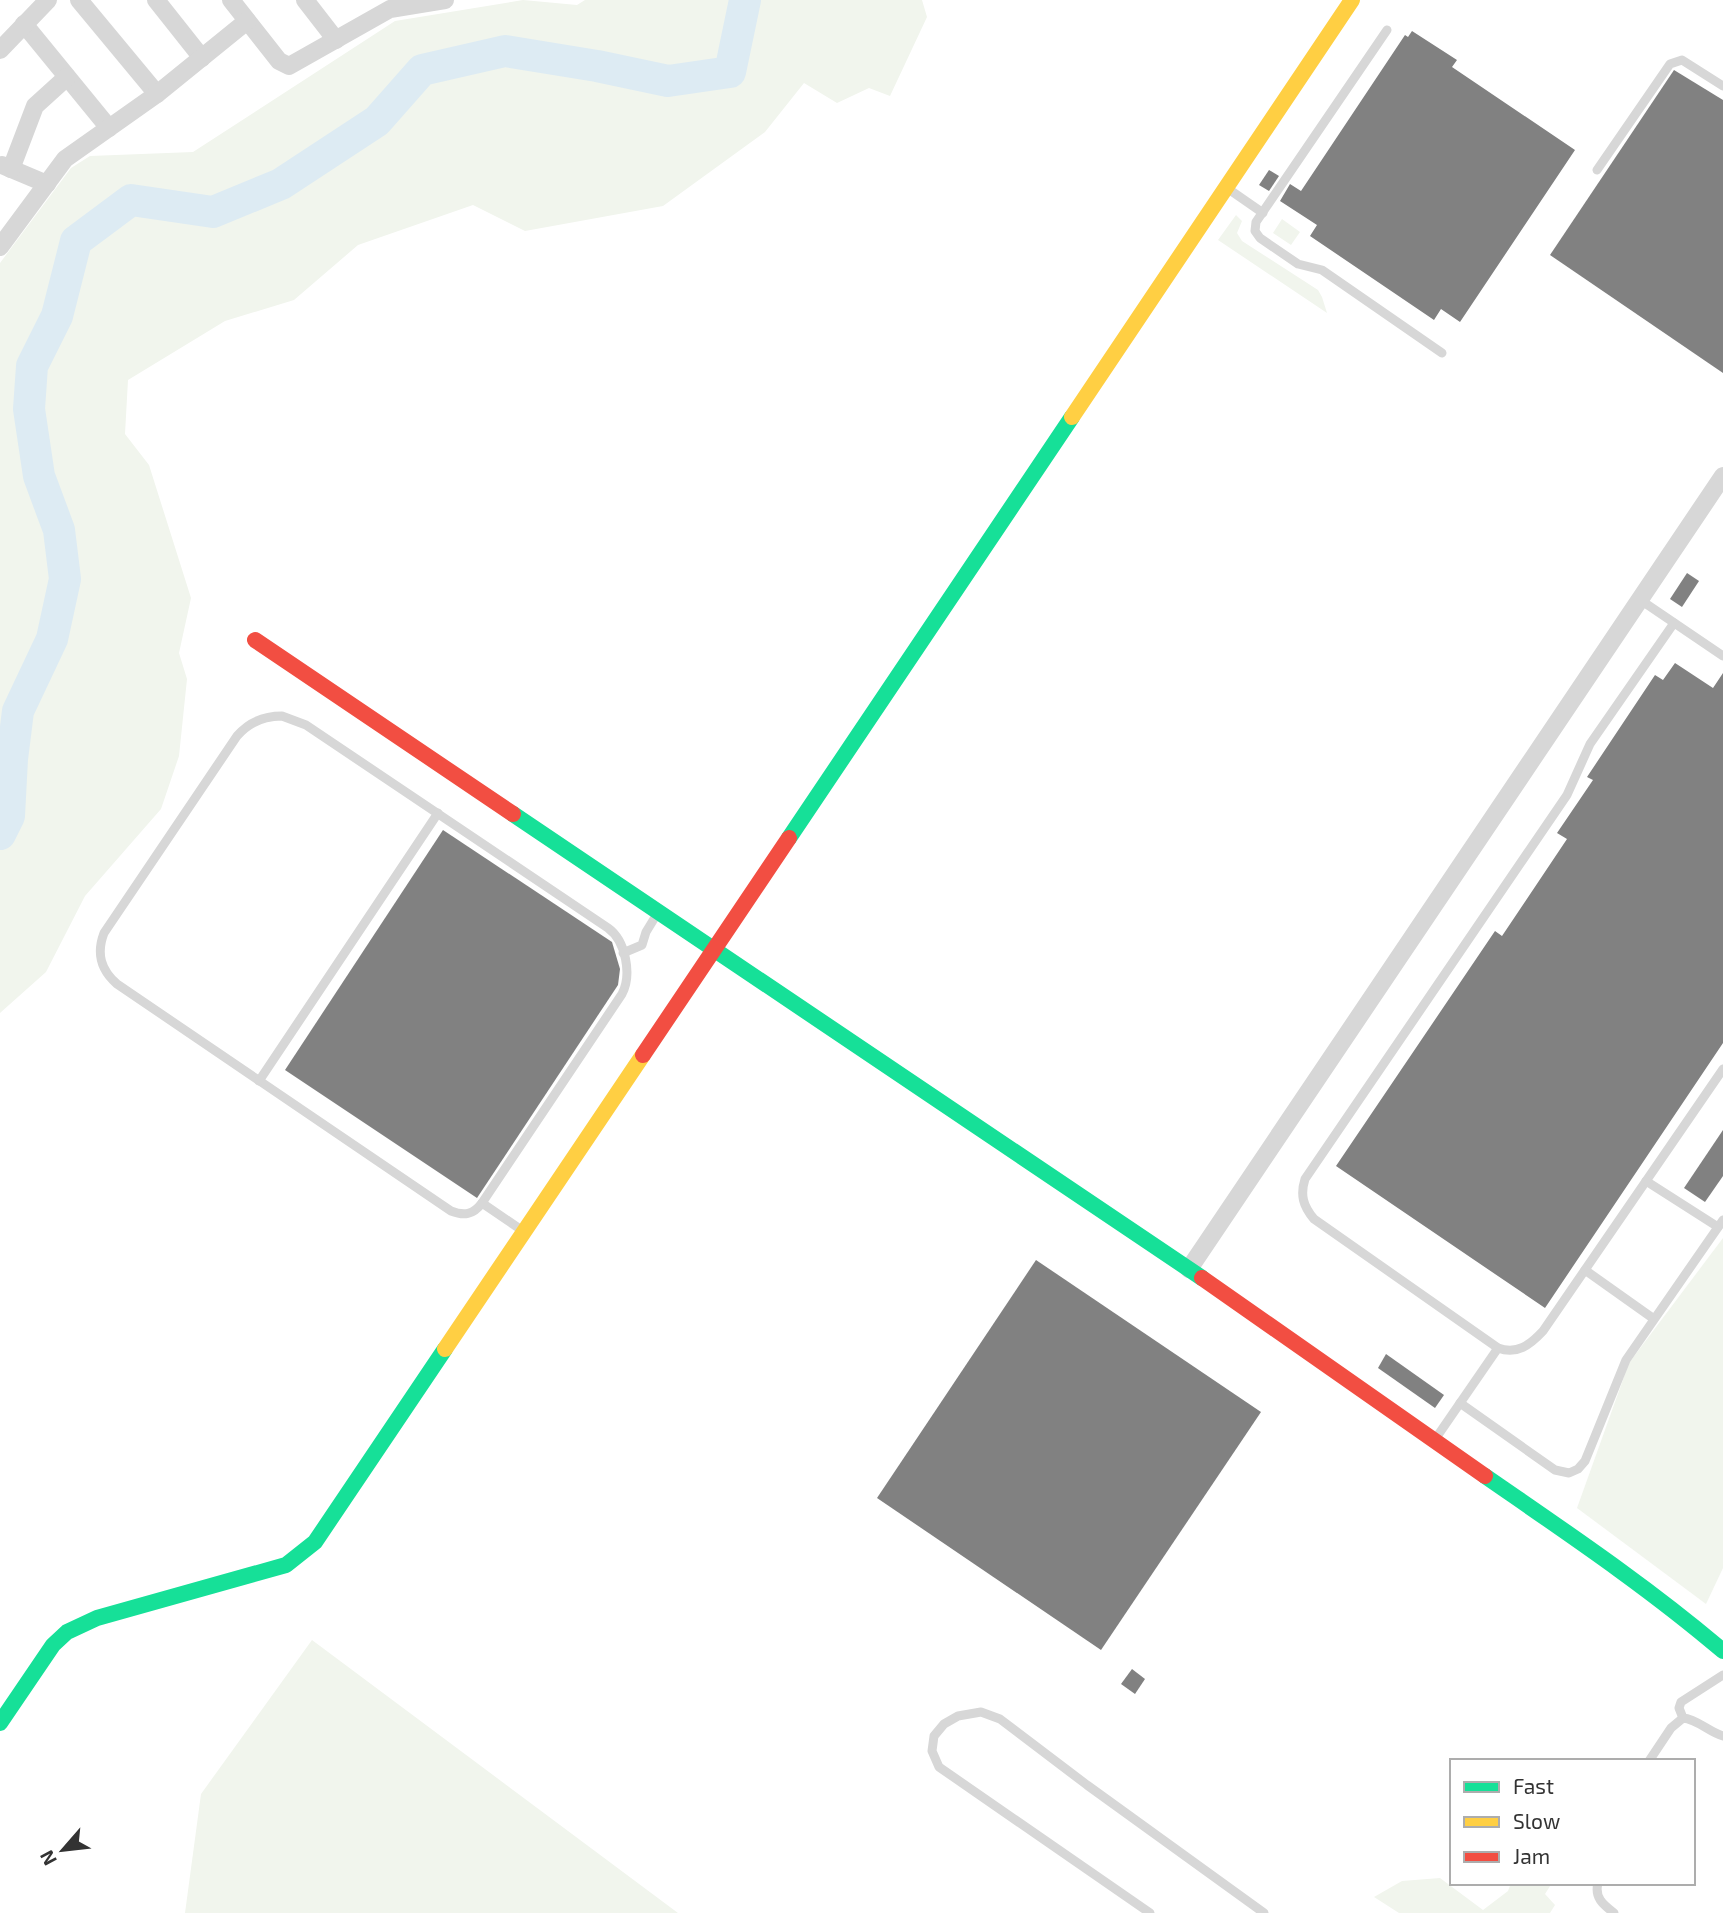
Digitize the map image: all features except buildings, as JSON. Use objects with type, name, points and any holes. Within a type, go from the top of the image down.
[{"type":"street","points":[[0,50],[48,0]]},
{"type":"street","points":[[79,0],[157,94]]},
{"type":"street","points":[[156,0],[202,58]]},
{"type":"street","points":[[231,0],[279,61],[289,66],[336,40],[386,5],[445,0]]},
{"type":"street","points":[[305,0],[336,40]]},
{"type":"street","points":[[0,1723],[53,1645],[76,1627],[97,1618],[274,1569],[294,1560],[309,1549],[323,1532],[1352,0]]},
{"type":"street","points":[[0,247],[65,159],[157,94],[247,21]]},
{"type":"street","points":[[24,24],[109,128]]},
{"type":"street","points":[[47,184],[6,167],[35,106],[67,77]]},
{"type":"street","points":[[1189,1269],[1639,599],[1720,485]]},
{"type":"street","points":[[255,640],[1189,1269],[1615,1566],[1723,1651]]},
{"type":"lane","points":[[1387,30],[1263,213],[1255,231],[1260,238],[1298,264],[1322,270],[1443,353]]},
{"type":"lane","points":[[1597,170],[1670,64],[1682,60],[1689,62],[1723,86]]},
{"type":"lane","points":[[1226,187],[1263,213]]},
{"type":"lane","points":[[1639,599],[1723,656]]},
{"type":"lane","points":[[1674,622],[1590,744],[1567,795],[1305,1179],[1303,1201],[1314,1219],[1498,1348],[1514,1351],[1535,1340],[1723,1069]]},
{"type":"lane","points":[[282,716],[306,725],[612,931],[620,941],[623,953],[625,988],[482,1203],[475,1212],[468,1214],[451,1211],[112,980],[100,959],[100,946],[104,933],[237,736],[259,719],[282,716]]},
{"type":"lane","points":[[259,1081],[438,813]]},
{"type":"lane","points":[[623,953],[642,945],[646,932],[658,913]]},
{"type":"lane","points":[[1460,1403],[1555,1470],[1574,1472],[1588,1456],[1621,1369],[1721,1223],[1646,1181]]},
{"type":"lane","points":[[482,1203],[524,1231]]},
{"type":"lane","points":[[1585,1270],[1654,1319]]},
{"type":"lane","points":[[1435,1440],[1498,1348]]},
{"type":"lane","points":[[1683,1718],[1679,1708],[1681,1702],[1723,1675]]},
{"type":"lane","points":[[1150,1913],[939,1767],[932,1751],[934,1736],[944,1724],[958,1716],[981,1712],[1000,1719],[1087,1786],[1264,1913]]},
{"type":"lane","points":[[1683,1718],[1723,1736]]},
{"type":"lane","points":[[1650,1759],[1671,1728],[1683,1718]]},
{"type":"lane","points":[[1598,1885],[1597,1894],[1600,1900],[1614,1913]]},
{"type":"shaded area","points":[[523,0],[577,5],[585,0],[922,0],[927,17],[890,96],[869,88],[837,103],[804,83],[765,132],[663,206],[525,231],[473,205],[358,245],[294,300],[225,321],[128,380],[125,434],[149,465],[191,598],[179,653],[187,679],[179,756],[161,809],[85,896],[46,972],[0,1013],[0,263],[71,168],[90,156],[193,152],[395,21]]},
{"type":"shaded area","points":[[1236,215],[1242,221],[1237,233],[1242,241],[1318,290],[1327,313],[1218,240]]},
{"type":"shaded area","points":[[1282,219],[1300,232],[1291,245],[1273,233]]},
{"type":"shaded area","points":[[1723,1238],[1723,1568],[1706,1604],[1577,1508],[1629,1363]]},
{"type":"shaded area","points":[[312,1640],[678,1913],[185,1913],[201,1794]]},
{"type":"shaded area","points":[[1440,1878],[1483,1910],[1508,1891],[1510,1885],[1551,1885],[1545,1894],[1555,1905],[1550,1913],[1399,1913],[1374,1897],[1402,1881]]},
{"type":"waterway","points":[[0,834],[9,816],[18,711],[52,639],[65,579],[59,530],[39,476],[29,409],[32,366],[57,316],[76,241],[131,200],[213,212],[281,184],[377,121],[422,70],[505,51],[668,81],[730,72],[745,0]]},
{"type":"traffic: fast","points":[[789,838],[1072,417]]},
{"type":"traffic: fast","points":[[513,814],[1202,1278]]},
{"type":"traffic: fast","points":[[0,1723],[53,1645],[67,1632],[97,1618],[286,1565],[315,1542],[445,1349]]},
{"type":"traffic: fast","points":[[1485,1476],[1636,1582],[1723,1651]]},
{"type":"traffic: slow","points":[[1072,417],[1352,0]]},
{"type":"traffic: slow","points":[[445,1349],[643,1055]]},
{"type":"traffic: jam","points":[[255,640],[513,814]]},
{"type":"traffic: jam","points":[[643,1055],[789,838]]},
{"type":"traffic: jam","points":[[1202,1278],[1485,1476]]}]
